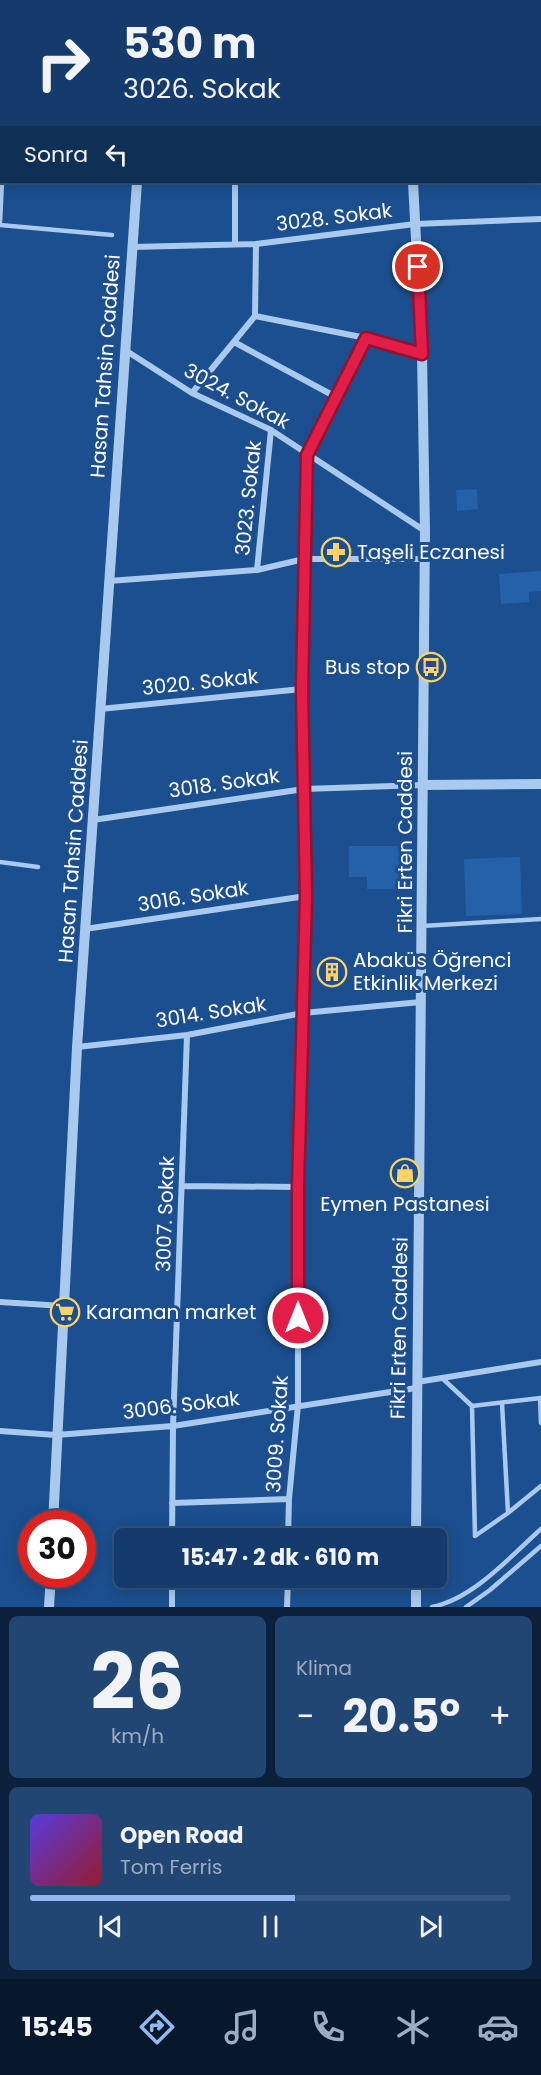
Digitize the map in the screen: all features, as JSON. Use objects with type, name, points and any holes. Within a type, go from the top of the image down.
[{"type":"street","name":"Hasan Tahsin Caddesi","points":[[53,1510],[77,1047],[137,183]]},
{"type":"street","points":[[235,183],[235,244]]},
{"type":"street","name":"Fikri Erten Caddesi","points":[[413,183],[422,354],[424,531],[416,1528]]},
{"type":"street","name":"3028. Sokak","points":[[131,247],[256,244],[415,224],[541,219]]},
{"type":"street","points":[[192,393],[255,316],[256,244]]},
{"type":"street","points":[[255,316],[366,338],[422,354]]},
{"type":"street","name":"3009. Sokak","points":[[288,1528],[298,1405],[298,1187],[306,896],[302,689],[307,455],[366,338]]},
{"type":"street","points":[[234,342],[336,397]]},
{"type":"street","name":"3024. Sokak","points":[[125,349],[192,393],[271,430],[424,531]]},
{"type":"street","name":"3023. Sokak","points":[[257,570],[271,430]]},
{"type":"street","points":[[109,581],[257,570],[304,559],[424,559]]},
{"type":"street","name":"3020. Sokak","points":[[100,709],[302,689]]},
{"type":"street","name":"3018. Sokak","points":[[93,820],[304,789],[541,784]]},
{"type":"street","name":"3016. Sokak","points":[[85,930],[306,896]]},
{"type":"street","name":"3014. Sokak","points":[[77,1047],[187,1035],[303,1013],[422,1002]]},
{"type":"street","name":"3007. Sokak","points":[[172,1528],[173,1426],[187,1035]]},
{"type":"street","points":[[183,1186],[298,1187]]},
{"type":"street","points":[[0,1302],[63,1306]]},
{"type":"street","name":"3006. Sokak","points":[[0,1431],[56,1436],[173,1426],[541,1362]]},
{"type":"street","points":[[172,1503],[289,1499]]},
{"type":"street","points":[[49,1607],[50,1588]]},
{"type":"street","points":[[172,1588],[172,1607]]},
{"type":"street","points":[[287,1607],[288,1588]]},
{"type":"street","points":[[416,1588],[416,1607]]},
{"type":"lane","points":[[2,183],[0,224],[112,235]]},
{"type":"lane","points":[[0,862],[38,867]]},
{"type":"lane","points":[[422,926],[541,919]]},
{"type":"lane","points":[[442,1378],[472,1406],[475,1536],[541,1486]]},
{"type":"lane","points":[[472,1406],[540,1398],[541,1423]]},
{"type":"lane","points":[[502,1403],[508,1513]]},
{"type":"lane","points":[[432,1607],[452,1601],[488,1577],[541,1529]]},
{"type":"lane","points":[[466,1607],[490,1590],[541,1546]]},
{"type":"lane","points":[[488,1577],[490,1590]]},
{"type":"shaded area","points":[[477,489],[478,509],[457,511],[456,490]]},
{"type":"shaded area","points":[[541,571],[541,591],[529,592],[529,602],[501,604],[499,574]]},
{"type":"shaded area","points":[[349,846],[412,846],[411,889],[367,889],[367,877],[349,877]]},
{"type":"shaded area","points":[[520,857],[522,914],[466,916],[464,859]]},
{"type":"place","name":"Taşeli Eczanesi","points":[[336,552]]},
{"type":"place","name":"Bus stop","points":[[431,667]]},
{"type":"place","name":"Abaküs Öğrenci Etkinlik Merkezi","points":[[332,972]]},
{"type":"place","name":"Eymen Pastanesi","points":[[405,1173]]},
{"type":"place","name":"Karaman market","points":[[65,1312]]},
{"type":"route","points":[[298,1318],[298,1187],[306,896],[302,689],[307,455],[366,338],[422,354],[418,267]]}]
